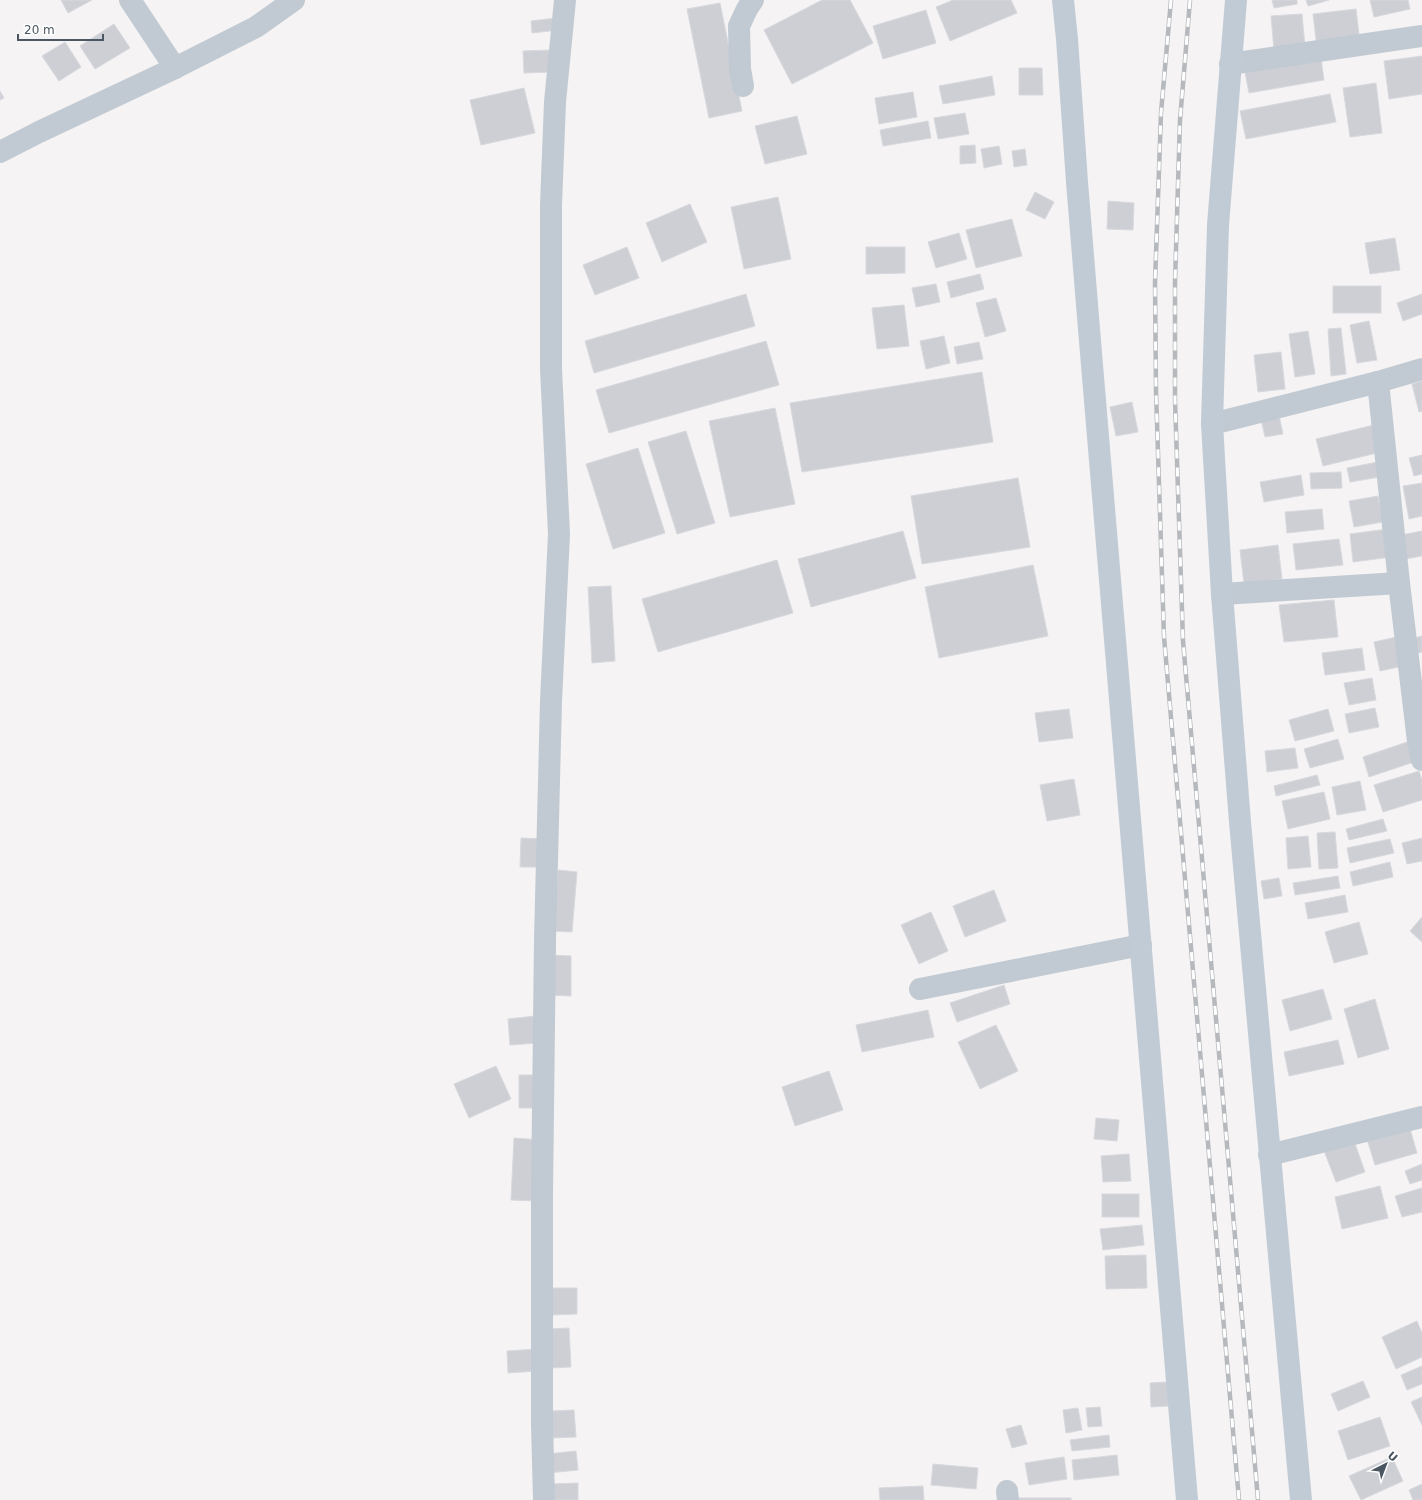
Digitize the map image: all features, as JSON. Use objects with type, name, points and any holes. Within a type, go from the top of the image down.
[{"type":"main road","points":[[1062,0],[1067,39],[1078,197],[1187,1500]]},
{"type":"main road","points":[[1236,0],[1218,225],[1212,424],[1222,594],[1240,822],[1269,1155],[1291,1372],[1302,1500]]},
{"type":"street","points":[[130,0],[175,68]]},
{"type":"street","points":[[0,152],[175,68],[256,27],[294,0]]},
{"type":"street","points":[[544,1500],[542,1424],[542,1209],[545,940],[551,701],[559,534],[551,369],[550,205],[555,102],[565,0]]},
{"type":"street","points":[[743,86],[740,69],[739,26],[753,0]]},
{"type":"street","points":[[1230,64],[1422,36]]},
{"type":"street","points":[[1212,424],[1378,382],[1422,369]]},
{"type":"street","points":[[1378,382],[1399,583],[1418,741],[1422,760]]},
{"type":"street","points":[[1222,594],[1399,583]]},
{"type":"street","points":[[920,990],[1141,945]]},
{"type":"street","points":[[1269,1155],[1422,1117]]},
{"type":"building","points":[[61,0],[92,0],[68,13]]},
{"type":"building","points":[[822,0],[850,0],[873,43],[792,84],[764,30]]},
{"type":"building","points":[[953,0],[1011,0],[1017,13],[950,41],[936,7]]},
{"type":"building","points":[[1272,0],[1297,0],[1297,4],[1274,8]]},
{"type":"building","points":[[1306,0],[1329,0],[1308,6]]},
{"type":"building","points":[[1370,0],[1408,0],[1410,9],[1374,17]]},
{"type":"building","points":[[720,3],[742,111],[709,118],[687,9]]},
{"type":"building","points":[[1356,9],[1360,43],[1317,48],[1313,14]]},
{"type":"building","points":[[926,10],[936,43],[883,59],[873,26]]},
{"type":"building","points":[[1302,14],[1305,47],[1274,50],[1271,16]]},
{"type":"building","points":[[556,18],[558,30],[532,33],[531,21]]},
{"type":"building","points":[[114,24],[130,48],[95,69],[80,46]]},
{"type":"building","points":[[65,42],[81,67],[59,81],[42,56]]},
{"type":"building","points":[[551,50],[552,72],[524,73],[523,51]]},
{"type":"building","points":[[1422,56],[1422,94],[1389,99],[1384,61]]},
{"type":"building","points":[[1321,59],[1324,80],[1249,93],[1245,72]]},
{"type":"building","points":[[1019,68],[1042,68],[1043,95],[1019,95]]},
{"type":"building","points":[[992,76],[995,95],[943,104],[939,86]]},
{"type":"building","points":[[1376,83],[1382,133],[1350,137],[1343,88]]},
{"type":"building","points":[[524,88],[535,133],[481,145],[470,100]]},
{"type":"building","points":[[0,91],[4,98],[0,100]]},
{"type":"building","points":[[913,92],[917,117],[879,124],[875,98]]},
{"type":"building","points":[[1330,94],[1336,122],[1246,139],[1240,111]]},
{"type":"building","points":[[965,113],[969,134],[938,139],[934,118]]},
{"type":"building","points":[[797,116],[807,154],[765,164],[755,126]]},
{"type":"building","points":[[928,121],[931,138],[883,146],[880,130]]},
{"type":"building","points":[[975,145],[976,163],[960,164],[960,146]]},
{"type":"building","points":[[999,146],[1002,164],[984,168],[981,149]]},
{"type":"building","points":[[1025,149],[1027,165],[1014,167],[1012,151]]},
{"type":"building","points":[[1035,192],[1054,202],[1045,219],[1026,210]]},
{"type":"building","points":[[778,197],[791,259],[744,269],[731,207]]},
{"type":"building","points":[[1108,201],[1134,203],[1133,230],[1107,229]]},
{"type":"building","points":[[690,204],[707,242],[662,262],[646,223]]},
{"type":"building","points":[[1012,219],[1022,256],[976,268],[966,230]]},
{"type":"building","points":[[959,233],[967,259],[936,268],[928,242]]},
{"type":"building","points":[[1395,238],[1400,270],[1370,274],[1365,243]]},
{"type":"building","points":[[627,247],[639,278],[595,295],[583,265]]},
{"type":"building","points":[[866,247],[905,247],[905,273],[866,274]]},
{"type":"building","points":[[980,274],[984,289],[951,298],[947,282]]},
{"type":"building","points":[[936,284],[940,302],[916,307],[912,288]]},
{"type":"building","points":[[1333,286],[1381,286],[1381,313],[1333,313]]},
{"type":"building","points":[[746,294],[755,326],[594,373],[585,341]]},
{"type":"building","points":[[1422,294],[1422,314],[1403,321],[1397,303]]},
{"type":"building","points":[[996,298],[1006,331],[985,337],[976,303]]},
{"type":"building","points":[[904,305],[909,346],[877,349],[872,308]]},
{"type":"building","points":[[1369,321],[1377,360],[1357,363],[1350,325]]},
{"type":"building","points":[[1341,328],[1346,374],[1331,376],[1328,329]]},
{"type":"building","points":[[1308,331],[1315,374],[1295,377],[1289,334]]},
{"type":"building","points":[[944,336],[950,363],[926,369],[920,341]]},
{"type":"building","points":[[766,341],[779,385],[609,433],[596,390]]},
{"type":"building","points":[[979,342],[983,359],[957,364],[954,347]]},
{"type":"building","points":[[1281,352],[1285,389],[1258,392],[1254,355]]},
{"type":"building","points":[[982,372],[993,442],[802,472],[790,403]]},
{"type":"building","points":[[1422,381],[1422,411],[1419,412],[1412,384]]},
{"type":"building","points":[[1132,402],[1138,432],[1116,436],[1110,407]]},
{"type":"building","points":[[775,408],[795,504],[730,517],[709,421]]},
{"type":"building","points":[[1278,411],[1283,434],[1265,437],[1260,415]]},
{"type":"building","points":[[1374,425],[1381,452],[1323,466],[1316,439]]},
{"type":"building","points":[[686,431],[715,523],[677,534],[648,442]]},
{"type":"building","points":[[638,448],[665,533],[613,549],[586,464]]},
{"type":"building","points":[[1422,455],[1422,474],[1414,476],[1409,458]]},
{"type":"building","points":[[1383,461],[1386,476],[1350,482],[1347,468]]},
{"type":"building","points":[[1341,472],[1342,488],[1311,489],[1310,473]]},
{"type":"building","points":[[1301,475],[1304,495],[1264,502],[1260,482]]},
{"type":"building","points":[[1018,478],[1030,547],[922,564],[911,496]]},
{"type":"building","points":[[1422,483],[1422,516],[1409,519],[1403,486]]},
{"type":"building","points":[[1378,496],[1383,522],[1354,527],[1349,501]]},
{"type":"building","points":[[1322,509],[1324,529],[1287,533],[1285,512]]},
{"type":"building","points":[[1388,529],[1391,557],[1353,562],[1350,534]]},
{"type":"building","points":[[903,531],[916,578],[811,607],[798,559]]},
{"type":"building","points":[[1422,531],[1422,556],[1400,560],[1396,536]]},
{"type":"building","points":[[1339,539],[1343,565],[1296,570],[1293,544]]},
{"type":"building","points":[[1278,545],[1282,579],[1244,584],[1240,550]]},
{"type":"building","points":[[777,560],[793,613],[658,652],[642,599]]},
{"type":"building","points":[[1033,565],[1048,636],[939,658],[925,587]]},
{"type":"building","points":[[611,586],[615,661],[592,663],[588,587]]},
{"type":"building","points":[[1334,600],[1338,637],[1284,642],[1279,605]]},
{"type":"building","points":[[1422,636],[1422,652],[1415,654],[1410,639]]},
{"type":"building","points":[[1397,637],[1403,666],[1380,671],[1374,642]]},
{"type":"building","points":[[1362,648],[1365,670],[1325,675],[1322,653]]},
{"type":"building","points":[[1372,678],[1376,700],[1349,705],[1344,683]]},
{"type":"building","points":[[1375,708],[1379,727],[1349,733],[1345,714]]},
{"type":"building","points":[[1069,709],[1073,738],[1039,742],[1035,713]]},
{"type":"building","points":[[1328,709],[1334,731],[1295,741],[1289,720]]},
{"type":"building","points":[[1338,739],[1344,759],[1310,768],[1304,749]]},
{"type":"building","points":[[1410,741],[1417,761],[1369,777],[1363,757]]},
{"type":"building","points":[[1295,748],[1298,768],[1267,772],[1265,751]]},
{"type":"building","points":[[1419,771],[1422,780],[1422,800],[1383,812],[1374,785]]},
{"type":"building","points":[[1317,775],[1320,785],[1276,796],[1274,786]]},
{"type":"building","points":[[1074,779],[1080,815],[1047,821],[1040,785]]},
{"type":"building","points":[[1360,781],[1366,810],[1337,815],[1332,787]]},
{"type":"building","points":[[1324,792],[1330,819],[1288,829],[1282,801]]},
{"type":"building","points":[[1383,819],[1387,831],[1349,840],[1346,829]]},
{"type":"building","points":[[1335,832],[1338,868],[1319,869],[1317,833]]},
{"type":"building","points":[[1308,836],[1311,867],[1288,869],[1286,838]]},
{"type":"building","points":[[521,838],[546,839],[545,867],[520,867]]},
{"type":"building","points":[[1422,838],[1422,861],[1407,864],[1402,843]]},
{"type":"building","points":[[1390,839],[1394,853],[1350,863],[1347,848]]},
{"type":"building","points":[[1390,862],[1393,877],[1353,886],[1350,872]]},
{"type":"building","points":[[558,870],[577,872],[572,932],[553,931]]},
{"type":"building","points":[[1338,876],[1340,888],[1295,895],[1293,883]]},
{"type":"building","points":[[1279,878],[1282,896],[1264,899],[1261,881]]},
{"type":"building","points":[[994,890],[1006,921],[965,937],[953,906]]},
{"type":"building","points":[[1345,895],[1348,912],[1308,919],[1305,903]]},
{"type":"building","points":[[931,912],[948,951],[919,964],[901,925]]},
{"type":"building","points":[[1422,917],[1422,942],[1410,931]]},
{"type":"building","points":[[1359,922],[1368,954],[1334,963],[1325,932]]},
{"type":"building","points":[[549,955],[571,956],[571,996],[548,995]]},
{"type":"building","points":[[1004,985],[1010,1004],[957,1022],[950,1003]]},
{"type":"building","points":[[1323,989],[1332,1019],[1290,1031],[1282,1000]]},
{"type":"building","points":[[1375,999],[1389,1049],[1358,1058],[1344,1009]]},
{"type":"building","points":[[928,1010],[934,1037],[862,1052],[856,1025]]},
{"type":"building","points":[[535,1016],[538,1043],[510,1045],[508,1019]]},
{"type":"building","points":[[996,1025],[1018,1071],[980,1089],[958,1042]]},
{"type":"building","points":[[1338,1040],[1344,1064],[1289,1076],[1284,1052]]},
{"type":"building","points":[[496,1066],[511,1099],[469,1118],[454,1084]]},
{"type":"building","points":[[829,1071],[843,1110],[795,1126],[782,1087]]},
{"type":"building","points":[[519,1075],[539,1075],[538,1108],[519,1108]]},
{"type":"building","points":[[1096,1118],[1119,1120],[1117,1141],[1094,1139]]},
{"type":"building","points":[[1409,1125],[1417,1153],[1375,1165],[1366,1136]]},
{"type":"building","points":[[514,1138],[542,1140],[539,1201],[511,1200]]},
{"type":"building","points":[[1353,1138],[1365,1172],[1336,1182],[1323,1148]]},
{"type":"building","points":[[1129,1154],[1131,1181],[1103,1182],[1101,1156]]},
{"type":"building","points":[[1422,1164],[1422,1180],[1410,1184],[1405,1171]]},
{"type":"building","points":[[1380,1186],[1388,1218],[1342,1229],[1335,1197]]},
{"type":"building","points":[[1422,1188],[1422,1212],[1402,1217],[1395,1196]]},
{"type":"building","points":[[1102,1194],[1139,1194],[1139,1217],[1102,1217]]},
{"type":"building","points":[[1142,1225],[1144,1245],[1103,1250],[1100,1229]]},
{"type":"building","points":[[1146,1255],[1147,1288],[1106,1289],[1105,1256]]},
{"type":"building","points":[[551,1288],[577,1288],[577,1314],[552,1315]]},
{"type":"building","points":[[1417,1321],[1422,1333],[1422,1357],[1396,1369],[1382,1337]]},
{"type":"building","points":[[569,1328],[571,1367],[551,1368],[549,1329]]},
{"type":"building","points":[[536,1349],[537,1371],[508,1373],[507,1351]]},
{"type":"building","points":[[1422,1366],[1422,1384],[1407,1390],[1401,1375]]},
{"type":"building","points":[[1363,1381],[1370,1397],[1338,1411],[1331,1394]]},
{"type":"building","points":[[1167,1382],[1169,1406],[1151,1407],[1150,1383]]},
{"type":"building","points":[[1422,1397],[1422,1425],[1411,1402]]},
{"type":"building","points":[[1100,1407],[1102,1426],[1088,1427],[1086,1408]]},
{"type":"building","points":[[1078,1408],[1082,1430],[1066,1433],[1063,1410]]},
{"type":"building","points":[[574,1410],[576,1437],[553,1438],[551,1411]]},
{"type":"building","points":[[1380,1417],[1390,1446],[1348,1460],[1338,1431]]},
{"type":"building","points":[[1021,1425],[1027,1444],[1012,1448],[1006,1429]]},
{"type":"building","points":[[1109,1435],[1110,1447],[1072,1451],[1070,1440]]},
{"type":"building","points":[[576,1451],[578,1470],[548,1473],[547,1454]]},
{"type":"building","points":[[1117,1455],[1119,1475],[1074,1480],[1072,1460]]},
{"type":"building","points":[[1064,1457],[1067,1479],[1029,1485],[1025,1463]]},
{"type":"building","points":[[1392,1457],[1403,1481],[1361,1500],[1349,1476]]},
{"type":"building","points":[[933,1464],[978,1468],[976,1489],[931,1485]]},
{"type":"building","points":[[578,1483],[578,1500],[554,1500],[553,1484]]},
{"type":"building","points":[[1422,1484],[1422,1500],[1413,1500],[1409,1490]]},
{"type":"building","points":[[923,1486],[924,1500],[880,1500],[879,1488]]},
{"type":"building","points":[[1014,1498],[1071,1498],[1071,1500],[1014,1500]]},
{"type":"railway","points":[[1171,0],[1161,113],[1155,283],[1156,391],[1164,637],[1239,1500]]},
{"type":"railway","points":[[1190,0],[1180,120],[1175,282],[1175,400],[1183,641],[1258,1500]]}]
